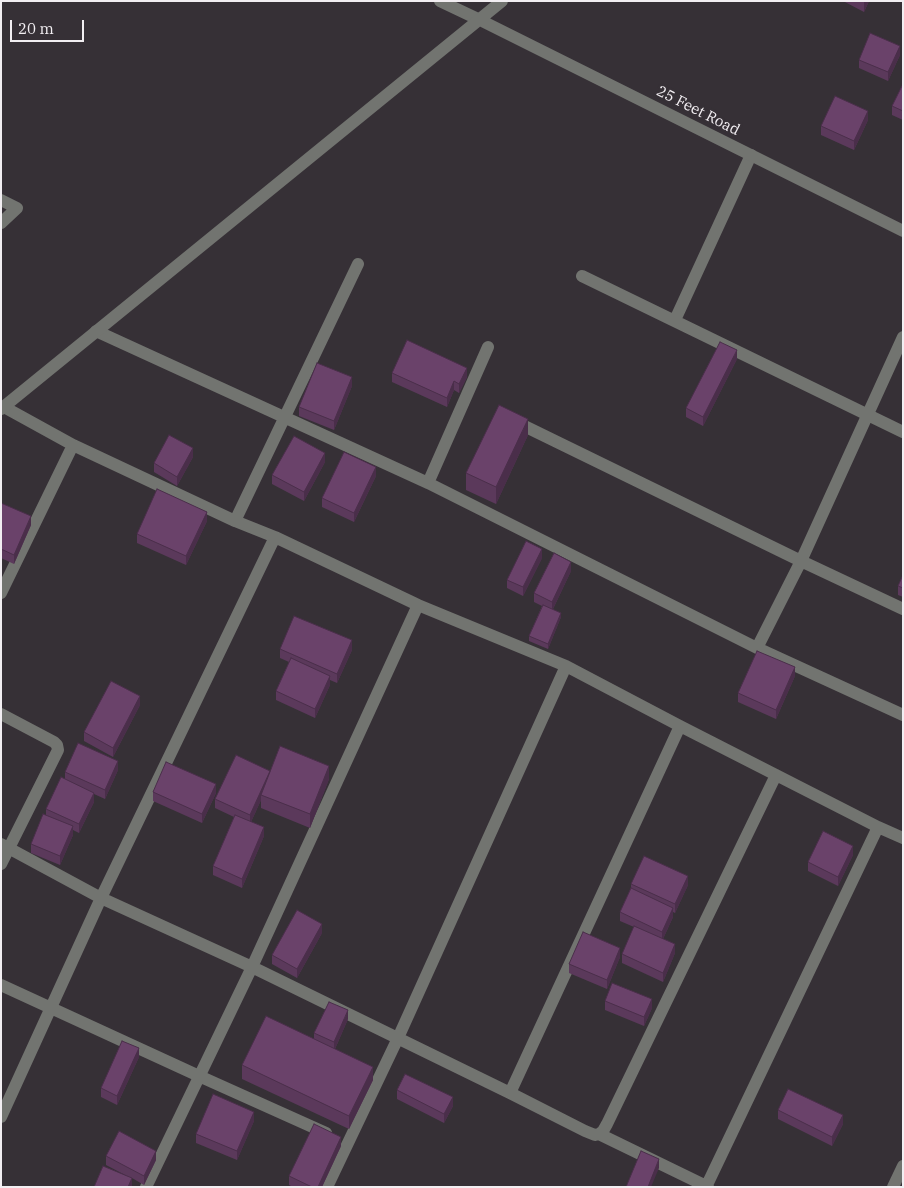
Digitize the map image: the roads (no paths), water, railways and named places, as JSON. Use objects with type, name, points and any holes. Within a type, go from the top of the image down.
[{"type":"street","name":"25 Feet Road","points":[[440,1],[903,230]]},
{"type":"street","points":[[502,1],[3,408],[72,445],[235,521],[275,537],[418,604],[566,666],[776,775],[903,838]]},
{"type":"street","points":[[675,320],[752,155]]},
{"type":"street","points":[[1,200],[17,208],[1,223]]},
{"type":"street","points":[[235,521],[358,264]]},
{"type":"street","points":[[582,276],[903,432]]},
{"type":"street","points":[[96,331],[428,482],[757,648],[903,715]]},
{"type":"street","points":[[757,648],[801,561],[903,337]]},
{"type":"street","points":[[428,482],[488,347]]},
{"type":"street","points":[[509,419],[903,609]]},
{"type":"street","points":[[1,593],[72,445]]},
{"type":"street","points":[[1,1117],[101,898],[275,537]]},
{"type":"street","points":[[146,1187],[252,967],[418,604]]},
{"type":"street","points":[[327,1187],[398,1038],[566,666]]},
{"type":"street","points":[[1,714],[54,742],[58,750],[5,846],[1,864]]},
{"type":"street","points":[[510,1093],[680,726]]},
{"type":"street","points":[[599,1134],[607,1124],[776,775]]},
{"type":"street","points":[[5,846],[101,898],[252,967],[585,1131],[599,1134],[707,1186],[878,827]]},
{"type":"street","points":[[1,985],[348,1143]]},
{"type":"street","points":[[898,1182],[903,1166]]}]
